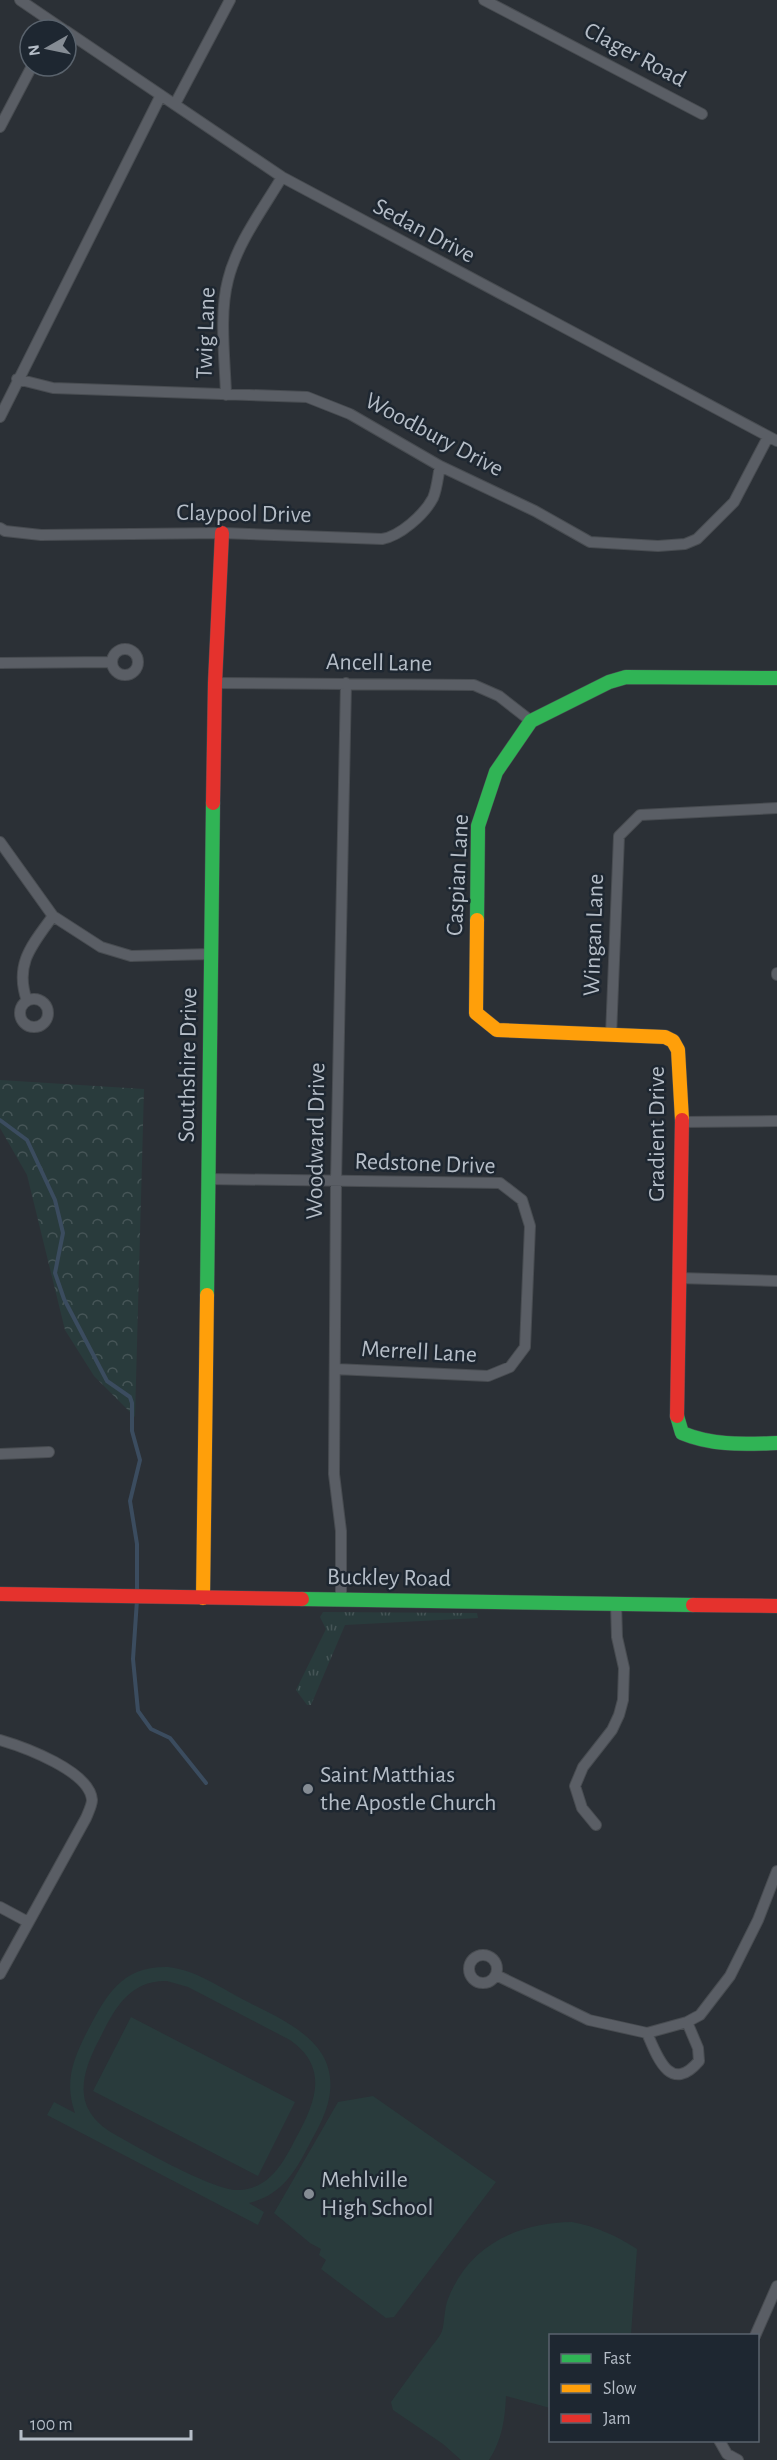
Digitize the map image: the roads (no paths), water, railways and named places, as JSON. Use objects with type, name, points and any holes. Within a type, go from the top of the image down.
[{"type":"street","name":"Sedan Drive","points":[[20,0],[44,18]]},
{"type":"street","points":[[175,104],[230,0]]},
{"type":"street","name":"Clager Road","points":[[484,0],[702,114]]},
{"type":"street","name":"Sedan Drive","points":[[78,41],[282,177],[773,439]]},
{"type":"street","points":[[0,127],[26,78]]},
{"type":"street","points":[[0,417],[161,95]]},
{"type":"street","name":"Twig Lane","points":[[226,396],[225,314],[228,280],[238,252],[282,177]]},
{"type":"street","name":"Woodbury Drive","points":[[17,379],[53,388],[226,396],[307,397],[350,414],[440,466],[535,511],[590,542],[671,546],[697,539],[734,502],[773,439]]},
{"type":"street","name":"Claypool Drive","points":[[2,532],[41,535],[222,533],[382,539],[394,537],[404,531],[432,498],[440,466]]},
{"type":"street","name":"Southshire Drive","points":[[203,1598],[215,683],[222,533]]},
{"type":"street","points":[[0,663],[112,662]]},
{"type":"street","name":"Caspian Lane","points":[[476,1013],[478,826],[496,772],[531,721],[609,682],[626,677],[777,678]]},
{"type":"street","name":"Ancell Lane","points":[[215,683],[474,685],[499,696],[531,721]]},
{"type":"street","name":"Woodward Drive","points":[[340,1600],[341,1531],[334,1474],[336,1182],[346,683]]},
{"type":"street","name":"Wingan Lane","points":[[611,1036],[619,836],[640,815],[777,808]]},
{"type":"street","points":[[0,842],[53,916],[101,947],[131,956],[212,954]]},
{"type":"street","points":[[27,1001],[22,987],[22,972],[33,943],[53,916]]},
{"type":"street","name":"Gradient Drive","points":[[476,1013],[497,1030],[665,1037],[673,1041],[678,1050],[681,1122],[677,1415],[682,1433],[695,1440],[708,1443],[777,1443]]},
{"type":"street","points":[[681,1122],[777,1121]]},
{"type":"street","name":"Redstone Drive","points":[[209,1179],[500,1183],[522,1200],[530,1226],[525,1347]]},
{"type":"street","points":[[679,1278],[777,1281]]},
{"type":"street","name":"Merrell Lane","points":[[335,1369],[488,1376],[510,1367],[525,1347]]},
{"type":"street","points":[[0,1454],[49,1452]]},
{"type":"street","name":"Buckley Road","points":[[0,1594],[777,1606]]},
{"type":"street","points":[[596,1825],[582,1808],[575,1786],[583,1767],[612,1730],[620,1715],[623,1701],[624,1668],[617,1637],[616,1603]]},
{"type":"street","points":[[0,1740],[21,1746],[74,1773],[86,1786],[92,1801],[86,1818],[0,1974]]},
{"type":"street","points":[[496,1975],[589,2020],[647,2032],[687,2022],[700,2015],[730,1976],[758,1920],[777,1872]]},
{"type":"street","points":[[0,1907],[28,1922]]},
{"type":"street","points":[[647,2032],[661,2066],[673,2073],[682,2074],[693,2068],[699,2061],[698,2048],[687,2022]]},
{"type":"street","points":[[756,2334],[777,2286]]},
{"type":"street","points":[[720,2442],[727,2454],[738,2460]]},
{"type":"waterway","points":[[0,1120],[27,1140],[55,1200],[63,1233],[55,1273],[64,1299],[107,1381],[130,1397],[132,1403],[132,1431],[140,1460],[130,1501],[137,1544],[137,1592]]},
{"type":"waterway","points":[[137,1600],[133,1659],[138,1711],[151,1729],[170,1738],[206,1783]]},
{"type":"place","name":"Saint Matthias the Apostle Church","points":[[308,1789]]},
{"type":"place","name":"Mehlville High School","points":[[309,2194]]}]
